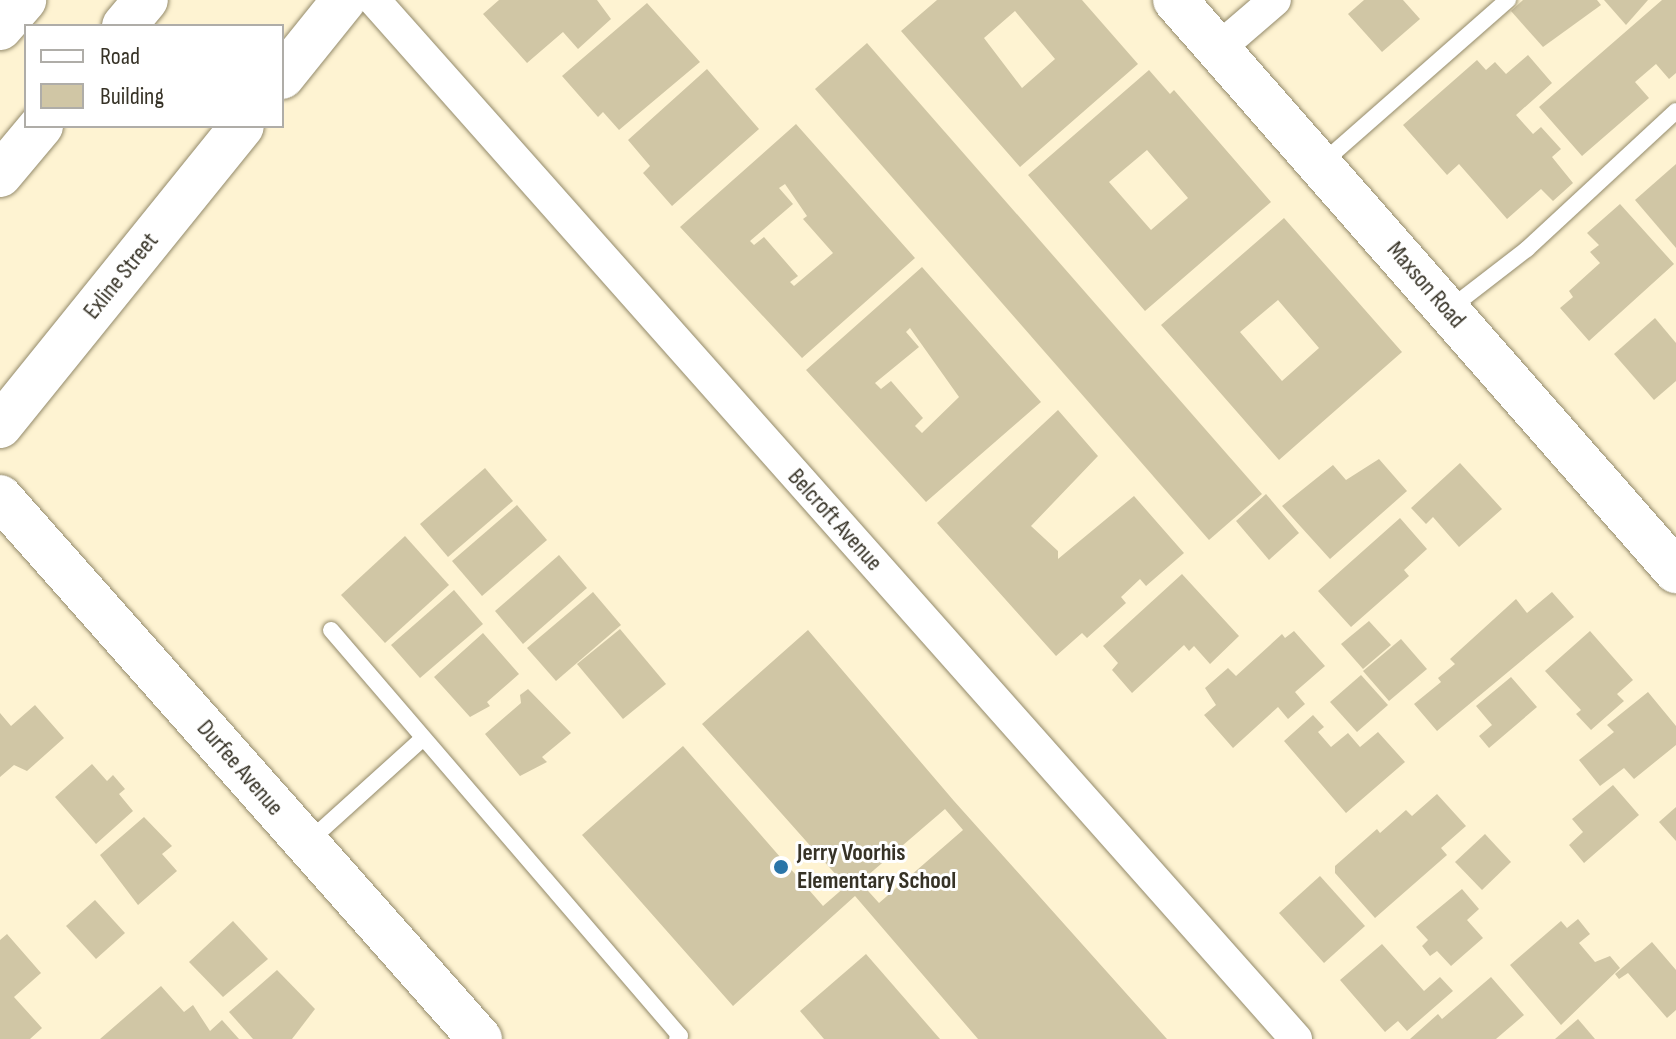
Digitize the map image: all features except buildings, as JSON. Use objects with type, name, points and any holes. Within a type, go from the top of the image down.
[{"type":"main road","points":[[0,28],[24,0]]},
{"type":"main road","points":[[126,24],[146,0]]},
{"type":"main road","points":[[284,75],[344,0]]},
{"type":"main road","name":"Maxson Road","points":[[1175,0],[1676,571]]},
{"type":"main road","points":[[0,175],[39,128]]},
{"type":"main road","name":"Exline Street","points":[[0,426],[240,128]]},
{"type":"main road","name":"Durfee Avenue","points":[[0,497],[480,1039]]},
{"type":"street","name":"Belcroft Avenue","points":[[374,0],[1296,1039]]},
{"type":"street","points":[[1218,49],[1275,0]]},
{"type":"lane","points":[[1320,165],[1508,0]]},
{"type":"lane","points":[[1448,311],[1527,249],[1676,111]]},
{"type":"lane","points":[[331,630],[421,740],[680,1036],[677,1039]]},
{"type":"lane","points":[[306,844],[421,740]]},
{"type":"place","name":"Jerry Voorhis Elementary School","points":[[781,867]]}]
